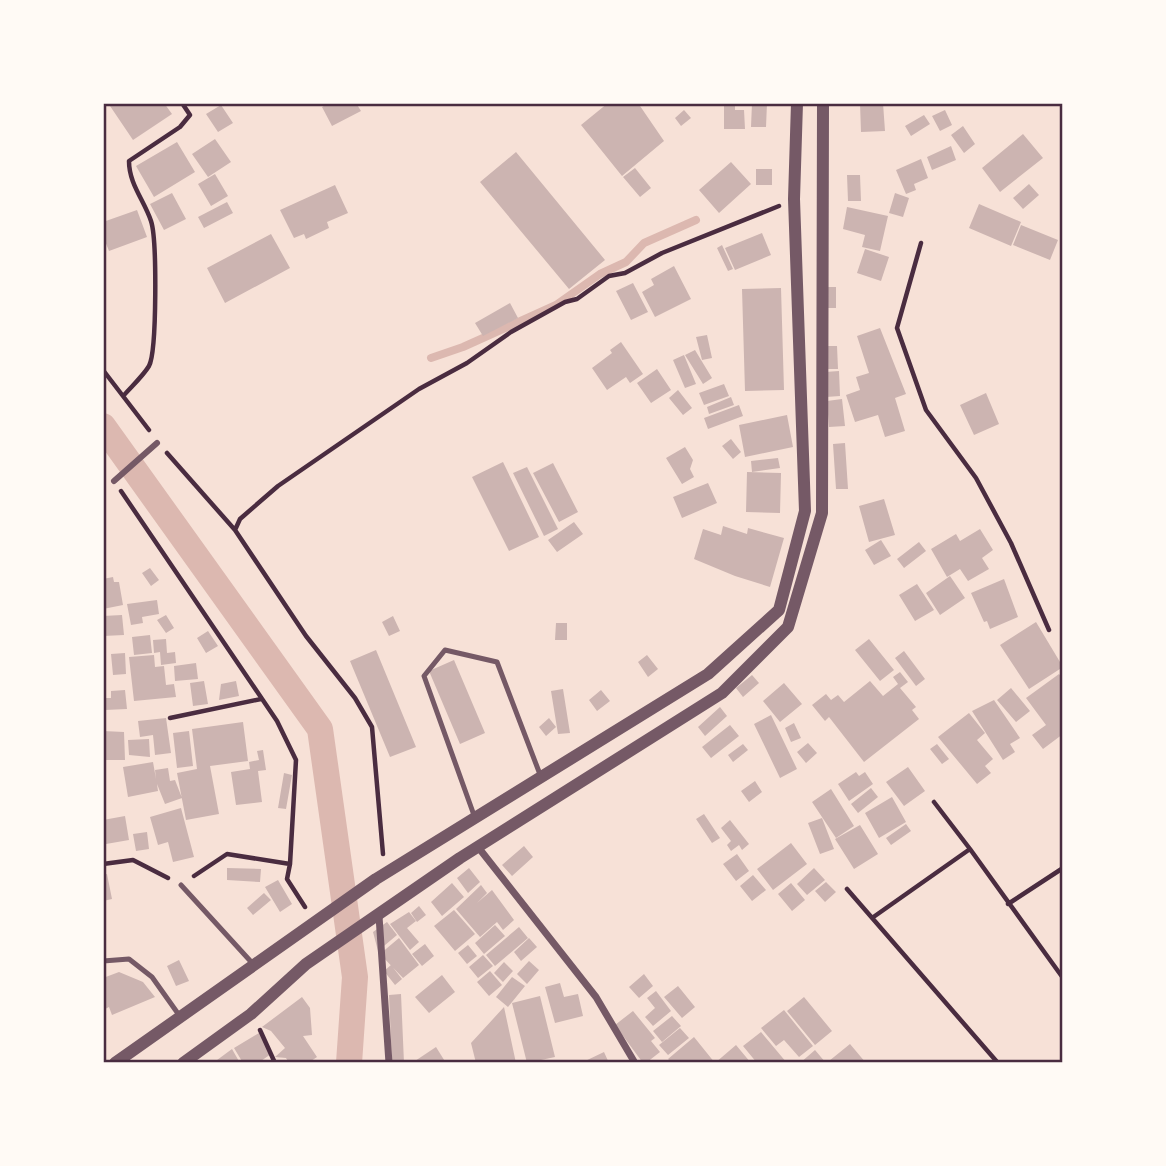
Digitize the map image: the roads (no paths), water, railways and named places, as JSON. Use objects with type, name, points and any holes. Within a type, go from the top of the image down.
[{"type":"street","points":[[116,1063],[381,876],[708,674],[779,610],[805,511],[794,199],[797,103]]},
{"type":"street","points":[[183,1063],[251,1014],[306,964],[478,848],[722,693],[788,627],[822,513],[824,103]]},
{"type":"street","points":[[114,481],[157,443]]},
{"type":"street","points":[[478,848],[596,997],[635,1063]]},
{"type":"street","points":[[375,919],[388,1063]]},
{"type":"lane","points":[[475,818],[424,676],[445,650],[497,662],[541,776]]},
{"type":"lane","points":[[181,885],[254,965]]},
{"type":"lane","points":[[103,961],[130,959],[152,977],[180,1017]]},
{"type":"waterway","points":[[431,358],[463,347],[556,305],[600,274],[626,262],[644,243],[696,220]]},
{"type":"waterway","points":[[103,426],[320,729],[355,977],[349,1063]]}]
